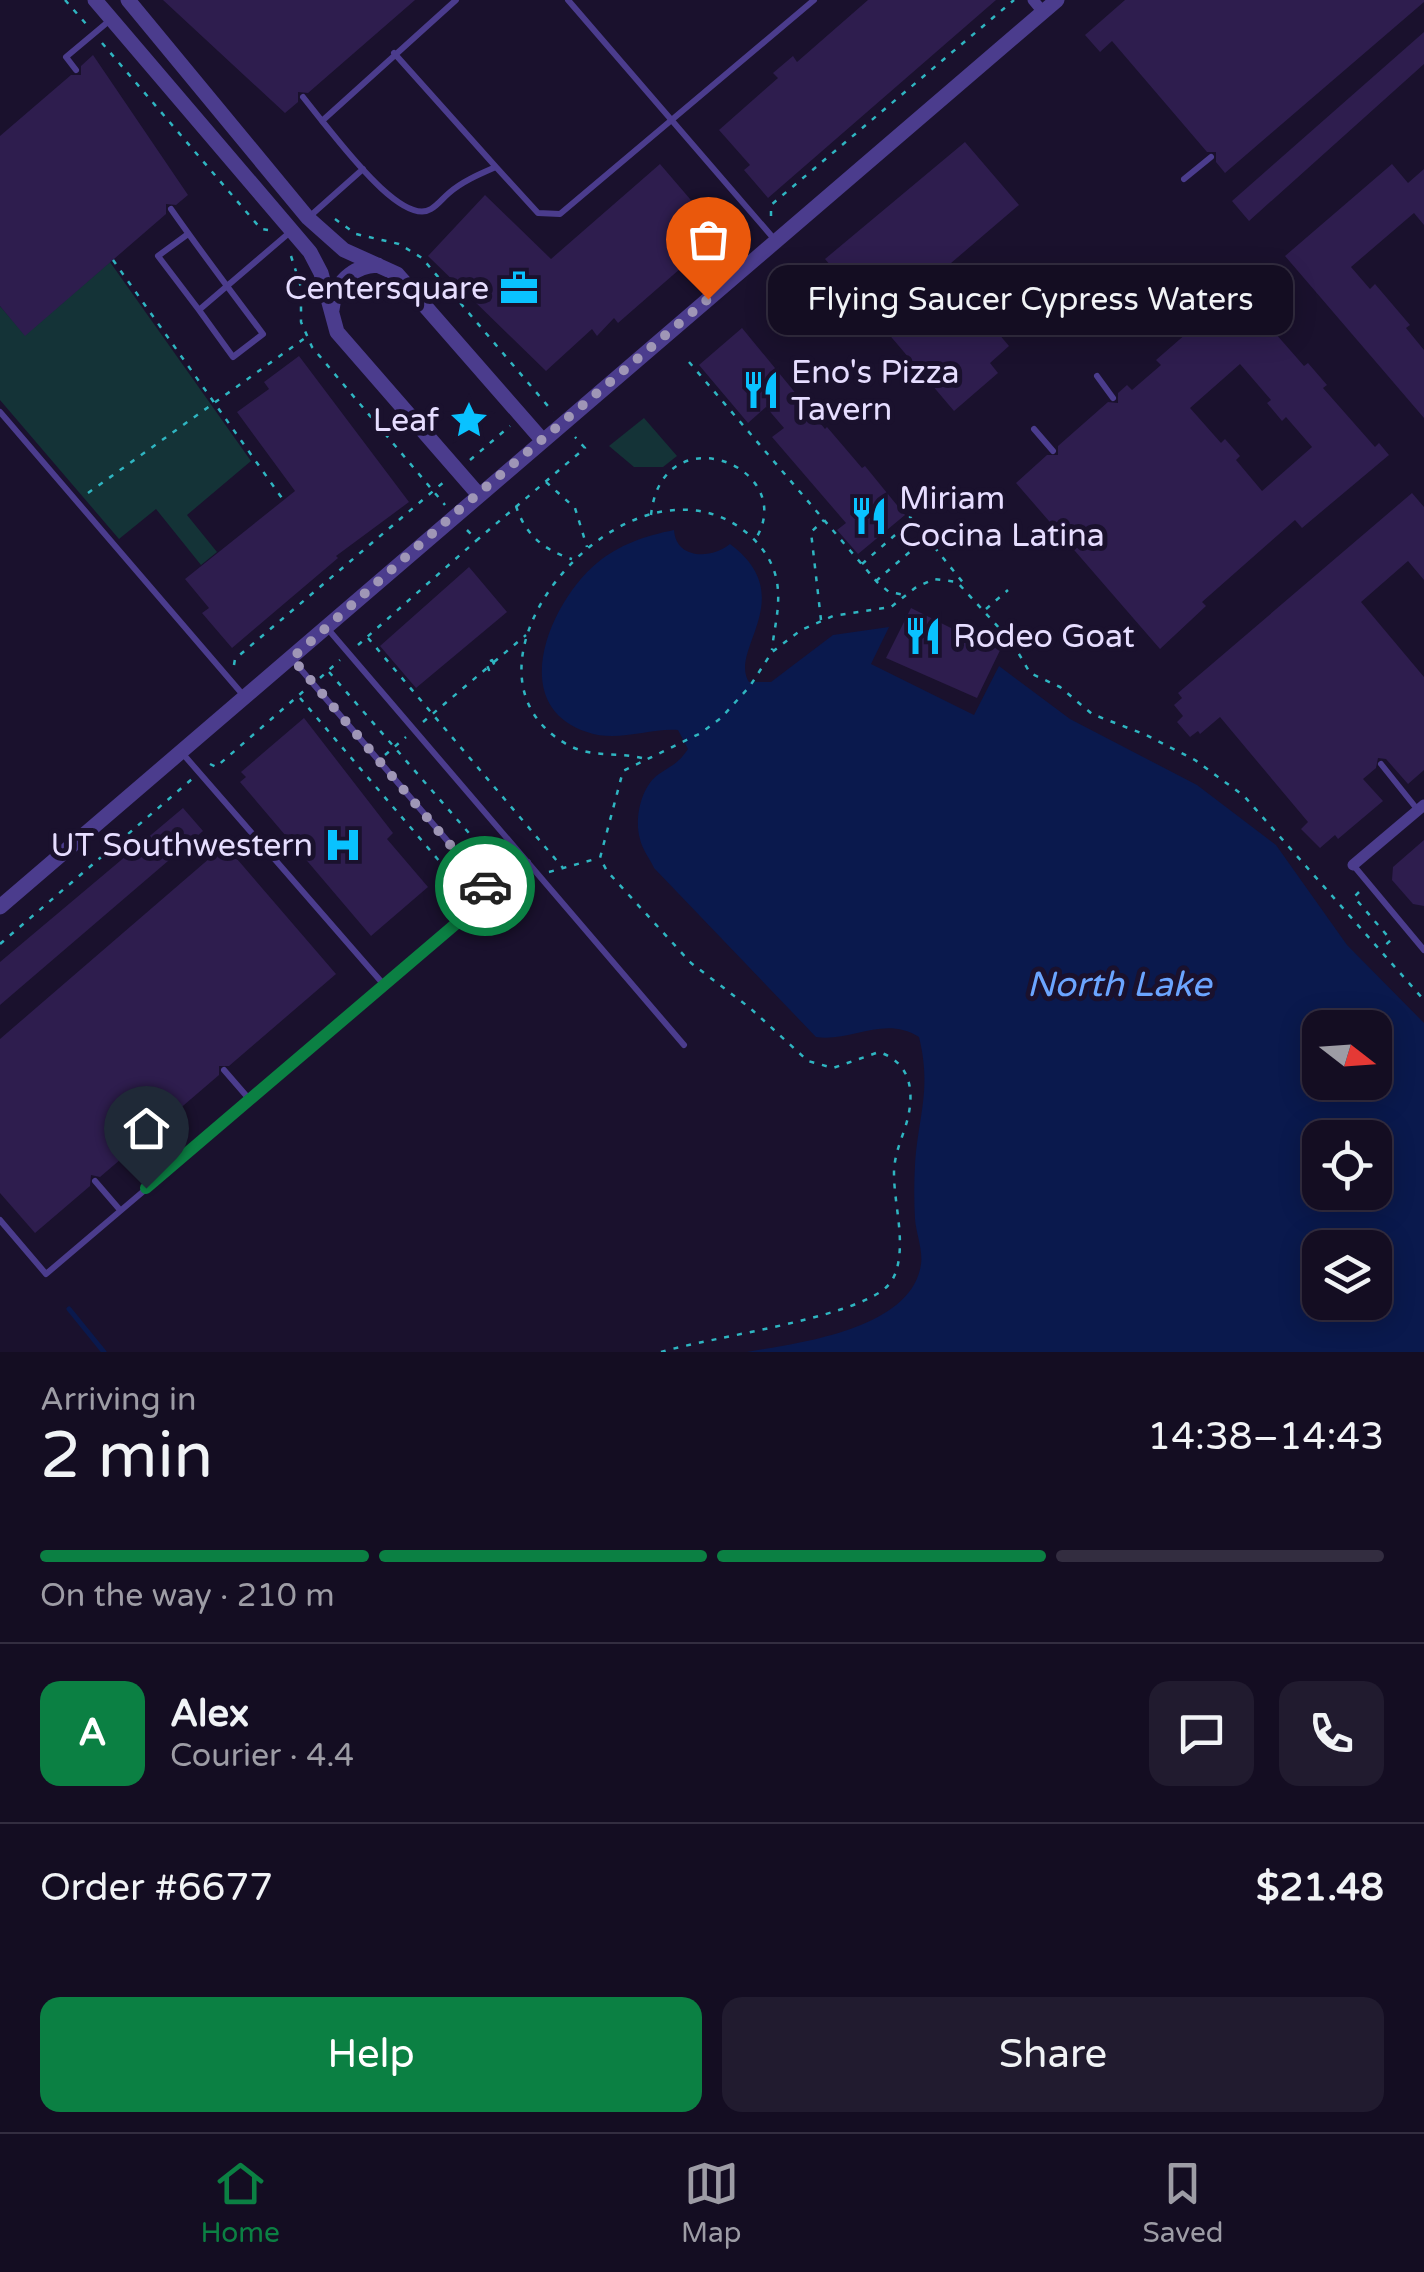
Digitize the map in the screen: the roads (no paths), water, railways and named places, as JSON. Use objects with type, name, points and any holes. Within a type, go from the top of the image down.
[{"type":"street","points":[[95,0],[310,252],[321,273],[331,321],[478,494]]},
{"type":"street","points":[[0,908],[776,241],[1038,6],[1057,0]]},
{"type":"street","points":[[112,19],[130,1],[308,218],[344,250],[397,274],[542,440]]},
{"type":"street","points":[[291,232],[308,218]]},
{"type":"street","points":[[331,321],[333,301],[348,276],[363,266],[382,265]]},
{"type":"street","points":[[1353,865],[1421,807]]},
{"type":"lane","points":[[322,121],[456,0]]},
{"type":"lane","points":[[568,0],[776,241]]},
{"type":"lane","points":[[394,54],[538,213],[560,214],[814,0]]},
{"type":"lane","points":[[76,70],[66,58],[112,19]]},
{"type":"lane","points":[[302,97],[363,169],[405,210],[430,211],[450,192],[496,166]]},
{"type":"lane","points":[[1184,179],[1211,157]]},
{"type":"lane","points":[[308,218],[363,169]]},
{"type":"lane","points":[[171,210],[263,334],[233,356],[158,256],[188,234]]},
{"type":"lane","points":[[199,310],[291,232]]},
{"type":"lane","points":[[1097,376],[1113,398]]},
{"type":"lane","points":[[0,412],[245,697]]},
{"type":"lane","points":[[1034,429],[1052,451]]},
{"type":"lane","points":[[326,628],[684,1044]]},
{"type":"lane","points":[[292,658],[492,893]]},
{"type":"lane","points":[[182,753],[385,986]]},
{"type":"lane","points":[[1381,764],[1421,807]]},
{"type":"lane","points":[[0,1220],[46,1274],[528,862]]},
{"type":"lane","points":[[1353,865],[1424,950]]},
{"type":"lane","points":[[224,1070],[250,1100]]},
{"type":"lane","points":[[96,1181],[120,1210]]},
{"type":"water","name":"North Lake","points":[[674,530],[676,540],[688,552],[705,554],[730,544],[750,564],[760,583],[762,603],[747,654],[745,669],[749,682],[771,682],[833,635],[889,627],[871,664],[974,715],[999,666],[1070,719],[1197,785],[1276,845],[1347,945],[1424,1023],[1424,1352],[747,1352],[849,1329],[897,1304],[913,1286],[921,1264],[914,1192],[924,1088],[923,1056],[919,1037],[893,1028],[816,1037],[654,868],[641,843],[639,813],[643,795],[653,779],[688,749],[678,730],[598,735],[562,719],[548,700],[542,677],[544,652],[564,602],[597,563],[633,542]]},
{"type":"waterway","points":[[69,1309],[104,1352]]},
{"type":"place","name":"Centersquare","points":[[519,288]]},
{"type":"place","name":"Flying Saucer Cypress Waters","points":[[708,299]]},
{"type":"place","name":"Eno's Pizza Tavern","points":[[761,390]]},
{"type":"place","name":"Leaf","points":[[469,420]]},
{"type":"place","name":"Miriam Cocina Latina","points":[[869,516]]},
{"type":"place","name":"Rodeo Goat","points":[[923,636]]},
{"type":"place","name":"UT Southwestern","points":[[343,845]]}]
